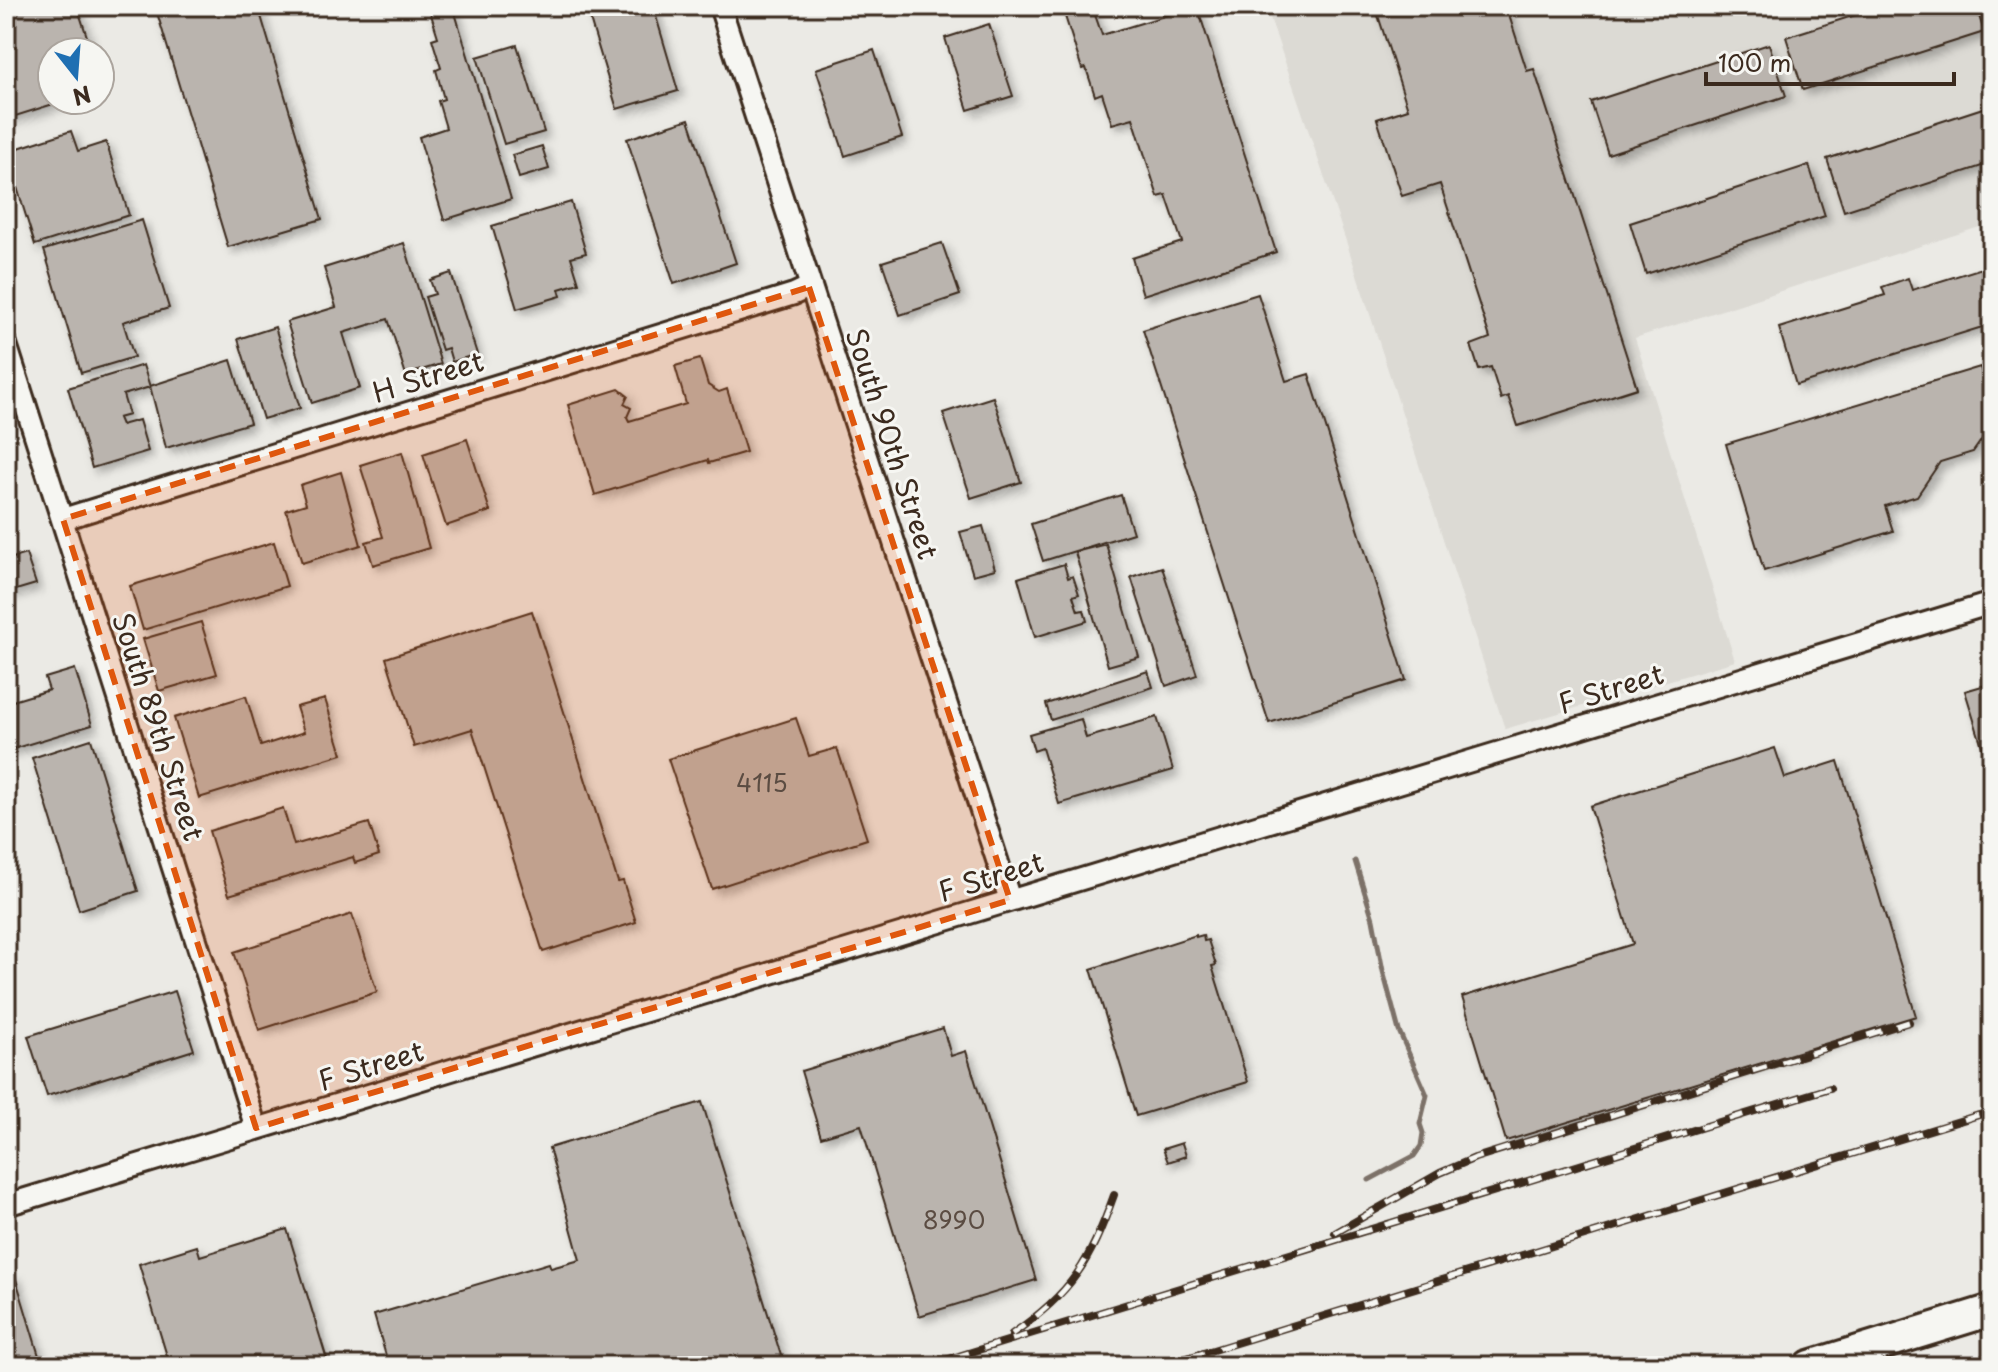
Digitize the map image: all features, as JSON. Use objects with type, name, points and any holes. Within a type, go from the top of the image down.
[{"type":"highway","points":[[1810,1366],[1992,1310]]},
{"type":"street","name":"South 90th Street","points":[[720,6],[1010,900]]},
{"type":"street","name":"H Street","points":[[63,519],[809,287]]},
{"type":"street","name":"South 89th Street","points":[[6,344],[256,1128]]},
{"type":"street","name":"F Street","points":[[6,1205],[1992,603]]},
{"type":"highlighted area","points":[[809,287],[1010,900],[256,1128],[63,519]]},
{"type":"shaded area","points":[[1266,6],[1992,6],[1992,223],[1635,338],[1735,661],[1505,729]]},
{"type":"building","points":[[6,6],[77,6],[87,36],[36,36],[36,110],[6,119]]},
{"type":"building","points":[[155,6],[258,6],[322,219],[228,247]]},
{"type":"building","points":[[453,6],[511,199],[444,220],[419,137],[446,128],[438,101],[444,99],[436,70],[441,68],[432,39],[438,37],[429,8]]},
{"type":"building","points":[[586,6],[653,6],[678,91],[617,109]]},
{"type":"building","points":[[1092,6],[1102,35],[1197,6],[1276,252],[1143,295],[1132,258],[1182,242],[1166,195],[1158,197],[1133,118],[1112,124],[1102,93],[1095,96],[1086,68],[1082,69],[1063,10]]},
{"type":"building","points":[[1375,6],[1506,6],[1527,71],[1534,69],[1637,388],[1518,426],[1508,396],[1501,399],[1491,367],[1479,370],[1471,345],[1490,338],[1440,184],[1402,196],[1377,119],[1408,109]]},
{"type":"building","points":[[1884,6],[1976,6],[1984,32],[1803,90],[1786,37]]},
{"type":"building","points":[[989,24],[1013,96],[968,110],[945,38]]},
{"type":"building","points":[[1769,44],[1786,96],[1608,154],[1591,102]]},
{"type":"building","points":[[517,45],[544,132],[504,144],[477,57]]},
{"type":"building","points":[[874,50],[902,137],[845,156],[816,69]]},
{"type":"building","points":[[1992,105],[1992,167],[1991,163],[1844,211],[1827,159]]},
{"type":"building","points":[[689,119],[736,263],[674,284],[627,139]]},
{"type":"building","points":[[71,131],[78,151],[106,142],[129,215],[35,245],[6,152]]},
{"type":"building","points":[[542,146],[549,169],[519,178],[512,155]]},
{"type":"building","points":[[1809,165],[1825,216],[1646,274],[1630,223]]},
{"type":"building","points":[[571,202],[586,253],[571,257],[579,283],[559,289],[561,296],[517,309],[492,226]]},
{"type":"building","points":[[142,220],[169,308],[123,322],[134,357],[81,373],[44,250]]},
{"type":"building","points":[[404,243],[441,364],[406,375],[388,319],[343,333],[360,388],[312,403],[287,322],[336,307],[324,268]]},
{"type":"building","points":[[942,243],[960,295],[900,315],[882,262]]},
{"type":"building","points":[[1992,257],[1992,324],[1796,385],[1779,328],[1885,295],[1882,287],[1908,278],[1912,290],[1989,266],[1986,259]]},
{"type":"building","points":[[451,273],[477,354],[452,362],[448,348],[442,350],[425,297],[435,294],[430,280]]},
{"type":"building","points":[[1258,294],[1286,381],[1309,374],[1406,680],[1269,723],[1143,330]]},
{"type":"building","points":[[275,327],[300,408],[263,419],[238,339]]},
{"type":"building","points":[[700,359],[708,385],[719,392],[727,389],[746,452],[709,463],[708,460],[595,495],[568,405],[619,389],[628,396],[624,404],[631,408],[627,417],[629,421],[686,404],[675,366]]},
{"type":"building","points":[[231,360],[250,423],[166,448],[150,386]]},
{"type":"building","points":[[143,365],[150,387],[123,395],[129,415],[118,418],[121,425],[139,420],[148,451],[92,468],[68,388]]},
{"type":"building","points":[[1980,367],[1992,403],[1992,425],[1973,452],[1940,462],[1917,496],[1885,506],[1893,531],[1764,571],[1726,444]]},
{"type":"building","points":[[993,397],[1021,482],[971,498],[943,413]]},
{"type":"building","points":[[467,439],[490,511],[446,526],[423,454]]},
{"type":"building","points":[[402,452],[429,548],[373,565],[366,542],[383,537],[360,465]]},
{"type":"building","points":[[341,472],[361,545],[302,563],[286,510],[306,504],[300,485]]},
{"type":"building","points":[[1121,495],[1133,533],[1043,561],[1031,524]]},
{"type":"building","points":[[983,526],[995,569],[973,575],[960,532]]},
{"type":"building","points":[[274,542],[287,586],[143,630],[130,586]]},
{"type":"building","points":[[1106,544],[1139,657],[1108,666],[1075,552]]},
{"type":"building","points":[[26,554],[36,584],[6,593],[6,560]]},
{"type":"building","points":[[1064,564],[1068,578],[1073,576],[1079,594],[1073,596],[1078,611],[1084,610],[1087,621],[1035,637],[1018,578]]},
{"type":"building","points":[[1162,567],[1197,675],[1166,686],[1131,577]]},
{"type":"building","points":[[532,611],[618,882],[623,881],[636,922],[543,952],[472,729],[414,747],[386,658]]},
{"type":"building","points":[[201,622],[217,674],[159,691],[143,639]]},
{"type":"building","points":[[75,669],[92,725],[6,751],[6,703],[49,690],[45,678]]},
{"type":"building","points":[[1148,671],[1153,687],[1051,720],[1046,704]]},
{"type":"building","points":[[1992,683],[1992,779],[1965,691]]},
{"type":"building","points":[[246,696],[261,746],[304,732],[296,707],[325,699],[342,754],[199,798],[174,718]]},
{"type":"building","points":[[1157,717],[1173,770],[1059,804],[1042,748],[1034,751],[1029,734],[1081,719],[1086,738]]},
{"type":"building","points":[[796,718],[809,756],[837,748],[867,839],[712,889],[668,759]]},
{"type":"building","points":[[91,739],[138,891],[79,910],[32,758]]},
{"type":"building","points":[[1775,748],[1785,778],[1838,761],[1916,1016],[1506,1141],[1462,997],[1633,944],[1590,806]]},
{"type":"building","points":[[283,808],[294,845],[369,823],[379,855],[355,863],[353,857],[229,895],[209,831]]},
{"type":"building","points":[[352,914],[377,992],[259,1030],[234,952]]},
{"type":"building","points":[[1203,935],[1204,941],[1208,940],[1216,965],[1212,966],[1248,1082],[1136,1116],[1091,969]]},
{"type":"building","points":[[175,991],[194,1050],[47,1096],[28,1036]]},
{"type":"building","points":[[943,1028],[951,1056],[966,1051],[1036,1280],[919,1316],[861,1125],[821,1137],[801,1071]]},
{"type":"building","points":[[702,1102],[783,1362],[769,1366],[389,1366],[374,1315],[549,1263],[551,1268],[580,1260],[549,1148]]},
{"type":"building","points":[[1182,1143],[1186,1156],[1168,1162],[1163,1149]]},
{"type":"building","points":[[287,1229],[329,1366],[170,1366],[139,1264],[197,1246],[200,1256]]},
{"type":"building","points":[[15,1276],[42,1366],[6,1366],[6,1279]]},
{"type":"waterway","points":[[1355,861],[1373,919],[1399,1031],[1427,1095],[1420,1124],[1423,1133],[1421,1146],[1414,1156],[1369,1180]]},
{"type":"railway","points":[[1335,1233],[1440,1173],[1475,1158],[1909,1022]]},
{"type":"railway","points":[[926,1366],[1830,1088]]},
{"type":"railway","points":[[1161,1366],[1992,1111]]},
{"type":"railway","points":[[1012,1334],[1050,1304],[1076,1274],[1087,1258],[1114,1195]]}]
